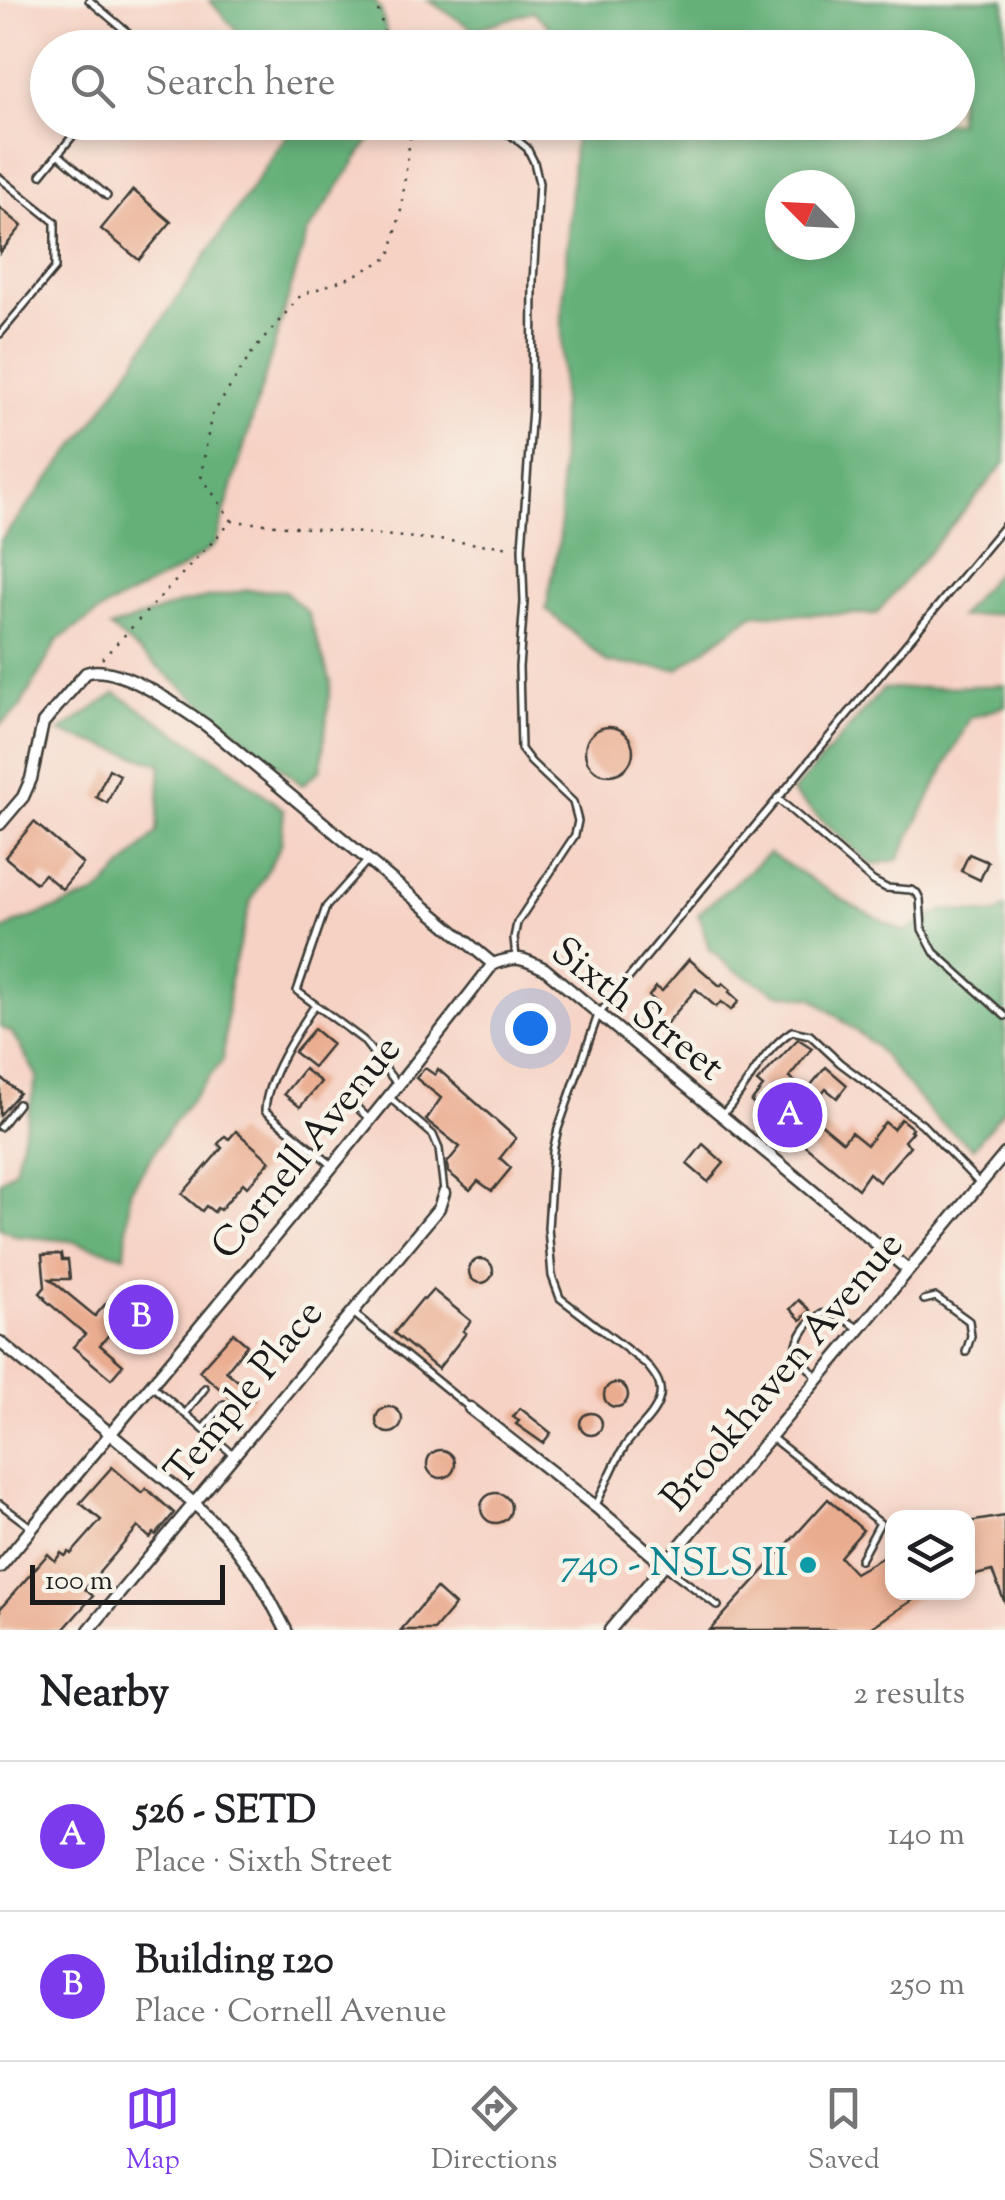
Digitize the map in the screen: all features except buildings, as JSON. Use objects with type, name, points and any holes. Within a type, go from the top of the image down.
[{"type":"street","points":[[0,824],[23,797],[31,779],[43,723],[86,673],[93,670]]},
{"type":"street","name":"Sixth Street","points":[[93,670],[130,680],[175,703],[207,726],[493,964]]},
{"type":"street","points":[[493,964],[513,958]]},
{"type":"street","name":"Sixth Street","points":[[513,958],[545,969],[908,1270]]},
{"type":"street","name":"Cornell Avenue","points":[[0,1567],[399,1087],[493,964]]},
{"type":"street","name":"Brookhaven Avenue","points":[[610,1630],[1005,1154]]},
{"type":"street","name":"Temple Place","points":[[89,1630],[440,1208],[444,1194]]},
{"type":"street","points":[[0,1342],[195,1504],[226,1535],[258,1579],[283,1629]]},
{"type":"street","points":[[470,1408],[664,1565]]},
{"type":"lane","points":[[89,0],[125,30]]},
{"type":"lane","points":[[41,175],[69,140]]},
{"type":"lane","points":[[513,958],[517,923],[575,835],[578,821],[573,802],[521,749],[522,548],[531,426],[539,182],[527,148],[518,140]]},
{"type":"lane","points":[[58,154],[107,196]]},
{"type":"lane","points":[[0,178],[55,222],[55,268],[0,334]]},
{"type":"lane","points":[[596,1507],[627,1442],[660,1397],[656,1375],[646,1364],[560,1298],[554,1289],[548,1228],[553,1151],[598,1014],[1005,526]]},
{"type":"lane","points":[[777,797],[873,882],[917,894],[922,928],[934,952],[1005,1016]]},
{"type":"lane","points":[[368,860],[326,907],[297,991],[363,1040],[399,1087]]},
{"type":"lane","points":[[316,1005],[283,1058],[266,1097],[265,1111],[334,1166]]},
{"type":"lane","points":[[721,1116],[735,1102],[774,1043],[792,1030],[810,1036],[922,1124],[980,1184]]},
{"type":"lane","points":[[371,1121],[346,1098],[379,1060]]},
{"type":"lane","points":[[390,1098],[433,1135],[440,1149],[444,1194]]},
{"type":"lane","points":[[0,1126],[18,1104]]},
{"type":"lane","points":[[924,1300],[936,1297],[968,1321],[971,1336],[966,1352]]},
{"type":"lane","points":[[352,1311],[470,1408]]},
{"type":"lane","points":[[818,1379],[796,1347],[806,1327],[828,1313],[860,1328]]},
{"type":"lane","points":[[151,1386],[234,1454]]},
{"type":"lane","points":[[185,1414],[206,1388]]},
{"type":"lane","points":[[203,1429],[224,1404]]},
{"type":"lane","points":[[770,1436],[880,1522],[860,1560]]},
{"type":"lane","points":[[0,1504],[32,1528]]},
{"type":"lane","points":[[664,1565],[718,1606]]},
{"type":"path","points":[[375,0],[384,30]]},
{"type":"path","points":[[410,140],[390,257],[301,295],[252,354],[211,417],[201,476],[232,520],[522,548]]},
{"type":"path","points":[[93,670],[232,520]]},
{"type":"shaded area","points":[[0,0],[1005,0],[1005,1630],[0,1630]]},
{"type":"green space","points":[[209,0],[374,0],[386,30],[236,30]]},
{"type":"green space","points":[[428,0],[1005,0],[1005,463],[876,614],[753,614],[678,669],[608,663],[546,609],[560,536],[562,318],[574,146],[575,140],[975,140],[975,30],[553,30],[533,11],[474,30]]},
{"type":"green space","points":[[284,140],[370,140],[307,234],[215,545],[58,640],[19,709],[0,725],[0,541],[93,423]]},
{"type":"green space","points":[[1005,562],[1005,613],[959,617]]},
{"type":"green space","points":[[248,590],[285,591],[308,613],[331,682],[321,769],[302,785],[110,628],[182,603]]},
{"type":"green space","points":[[1005,685],[1005,706],[970,718],[898,860],[871,865],[792,793],[883,689]]},
{"type":"green space","points":[[116,693],[223,763],[284,810],[281,845],[251,901],[230,980],[223,1060],[172,1124],[130,1191],[125,1256],[71,1241],[16,1236],[0,1228],[0,1181],[15,1169],[37,1076],[12,1033],[0,1027],[0,932],[97,894],[157,832],[161,764],[59,732]]},
{"type":"green space","points":[[769,853],[853,906],[905,932],[944,910],[996,914],[1005,907],[1005,1108],[973,1148],[935,1118],[874,1045],[813,998],[777,993],[731,968],[709,948],[698,914]]},
{"type":"place","name":"526 - SETD","points":[[790,1115]]},
{"type":"place","name":"Building 120","points":[[141,1317]]},
{"type":"place","name":"740 - NSLS II","points":[[808,1565]]}]
